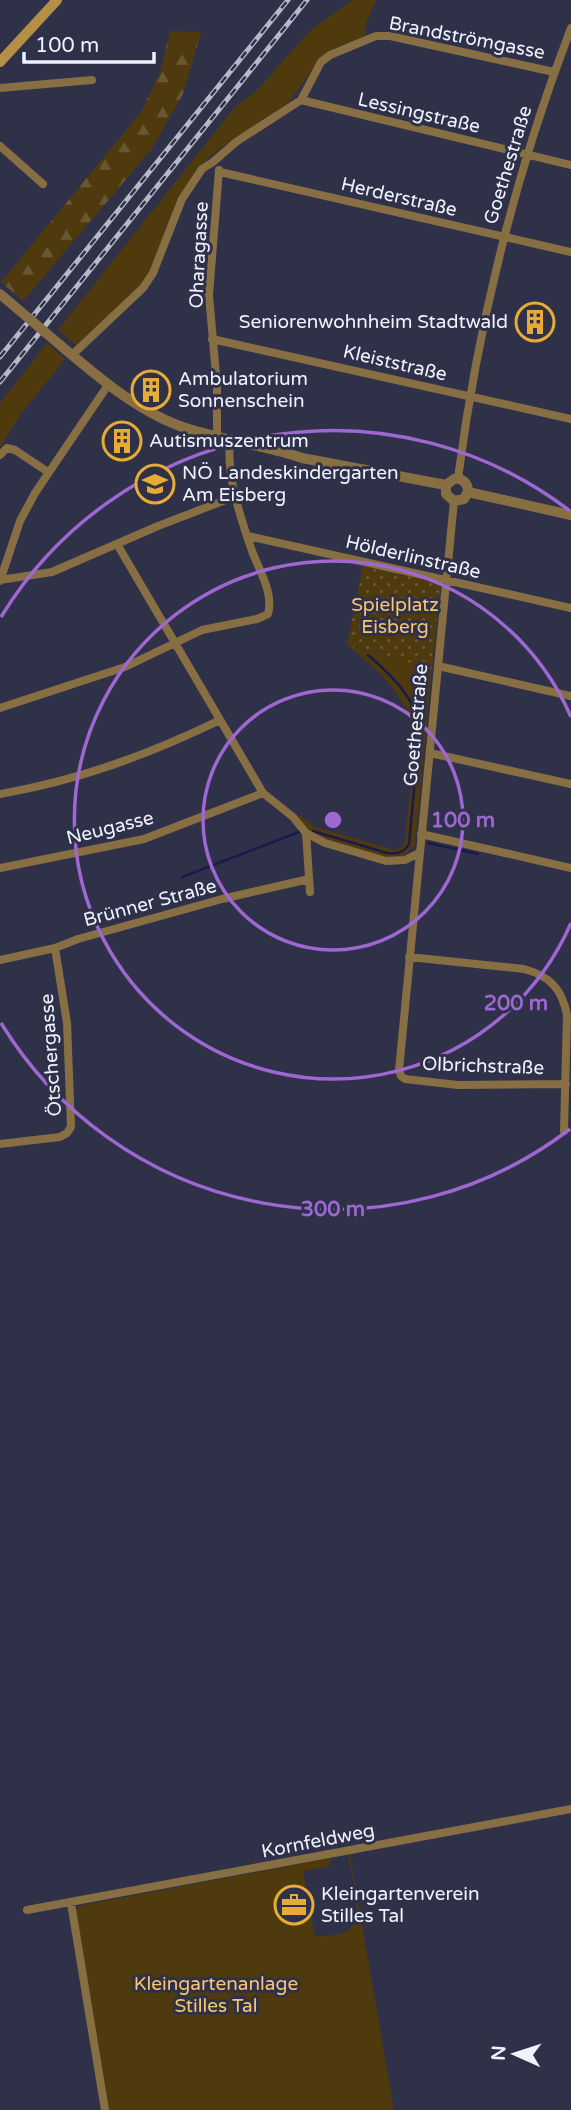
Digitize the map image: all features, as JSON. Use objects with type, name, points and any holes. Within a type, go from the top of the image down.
[{"type":"main road","points":[[0,62],[58,0]]},
{"type":"main road","points":[[0,50],[13,48]]},
{"type":"street","name":"Goethestraße","points":[[458,478],[469,396],[503,236],[526,155],[571,28]]},
{"type":"street","name":"Brandströmgasse","points":[[69,352],[143,288],[153,273],[182,199],[202,169],[236,142],[301,100],[321,62],[330,54],[376,36],[390,36],[554,72]]},
{"type":"street","points":[[0,88],[92,80]]},
{"type":"street","name":"Lessingstraße","points":[[301,100],[571,164]]},
{"type":"street","points":[[0,146],[43,184]]},
{"type":"street","points":[[214,162],[220,172]]},
{"type":"street","name":"Herderstraße","points":[[220,172],[571,252]]},
{"type":"street","name":"Oharagasse","points":[[217,435],[217,386],[209,275],[220,172]]},
{"type":"street","points":[[0,294],[108,385],[136,405],[164,419],[302,458],[446,485]]},
{"type":"street","name":"Kleiststraße","points":[[212,339],[571,419]]},
{"type":"street","points":[[108,385],[48,472],[20,521],[0,580],[52,572],[236,496]]},
{"type":"street","points":[[0,708],[125,667],[202,629],[257,619],[268,614],[270,600],[267,588],[236,496],[230,465],[230,438]]},
{"type":"street","points":[[0,455],[7,448],[15,450],[48,472]]},
{"type":"street","points":[[458,478],[466,483],[468,492],[464,499],[454,501],[446,494],[446,485],[458,478]]},
{"type":"street","points":[[468,492],[571,516]]},
{"type":"street","name":"Goethestraße","points":[[401,1076],[399,1070],[409,957],[454,501]]},
{"type":"street","name":"Hölderlinstraße","points":[[248,537],[571,608]]},
{"type":"street","points":[[117,544],[263,793],[293,817],[306,833],[325,843],[386,861],[405,860],[419,853]]},
{"type":"street","points":[[438,666],[571,696]]},
{"type":"street","points":[[0,794],[53,784],[140,756],[220,720]]},
{"type":"street","points":[[430,753],[571,784]]},
{"type":"street","name":"Neugasse","points":[[0,869],[144,839],[263,793]]},
{"type":"street","points":[[306,833],[310,892]]},
{"type":"street","points":[[421,834],[571,868]]},
{"type":"street","name":"Brünner Straße","points":[[0,960],[55,948],[78,939],[222,899],[309,879]]},
{"type":"street","name":"Ötschergasse","points":[[0,1144],[60,1137],[69,1131],[72,1123],[67,1023],[55,948]]},
{"type":"street","points":[[409,957],[524,969],[538,972],[551,980],[568,1015],[564,1131]]},
{"type":"street","name":"Olbrichstraße","points":[[401,1076],[405,1079],[458,1085],[566,1084]]},
{"type":"street","name":"Kornfeldweg","points":[[27,1910],[571,1809]]},
{"type":"street","points":[[71,1903],[105,2110]]},
{"type":"green space","points":[[352,0],[376,0],[365,26],[365,37],[336,47],[321,58],[288,103],[218,150],[200,166],[152,272],[139,288],[76,345],[58,330],[235,107],[256,91],[311,30]]},
{"type":"green space","points":[[170,31],[201,32],[183,94],[151,150],[23,301],[1,282],[141,112],[160,73]]},
{"type":"green space","points":[[47,343],[65,359],[20,415],[0,448],[0,403]]},
{"type":"green space","name":"Spielplatz Eisberg","points":[[363,566],[441,583],[432,669],[347,645]]},
{"type":"green space","points":[[347,645],[432,669],[415,845],[402,857],[387,858],[326,840],[307,830],[299,820],[300,815],[315,827],[395,850],[402,847],[405,840],[414,748],[411,723],[393,689]]},
{"type":"green space","name":"Kleingartenanlage Stilles Tal","points":[[350,1855],[394,2110],[108,2110],[76,1911],[79,1906],[331,1858],[330,1866],[303,1871],[315,1937],[332,1935],[348,1930],[356,1917],[356,1896]]},
{"type":"waterway","points":[[313,831],[387,853],[400,852],[409,844],[420,725],[406,695],[368,655]]},
{"type":"waterway","points":[[182,877],[299,832]]},
{"type":"waterway","points":[[428,843],[478,854]]},
{"type":"railway","points":[[0,357],[288,0]]},
{"type":"railway","points":[[0,382],[307,0]]},
{"type":"place","name":"Seniorenwohnheim Stadtwald","points":[[535,322]]},
{"type":"place","name":"Ambulatorium Sonnenschein","points":[[151,390]]},
{"type":"place","name":"Autismuszentrum","points":[[122,441]]},
{"type":"place","name":"NÖ Landeskindergarten Am Eisberg","points":[[155,484]]},
{"type":"place","name":"Kleingartenverein Stilles Tal","points":[[294,1905]]}]
